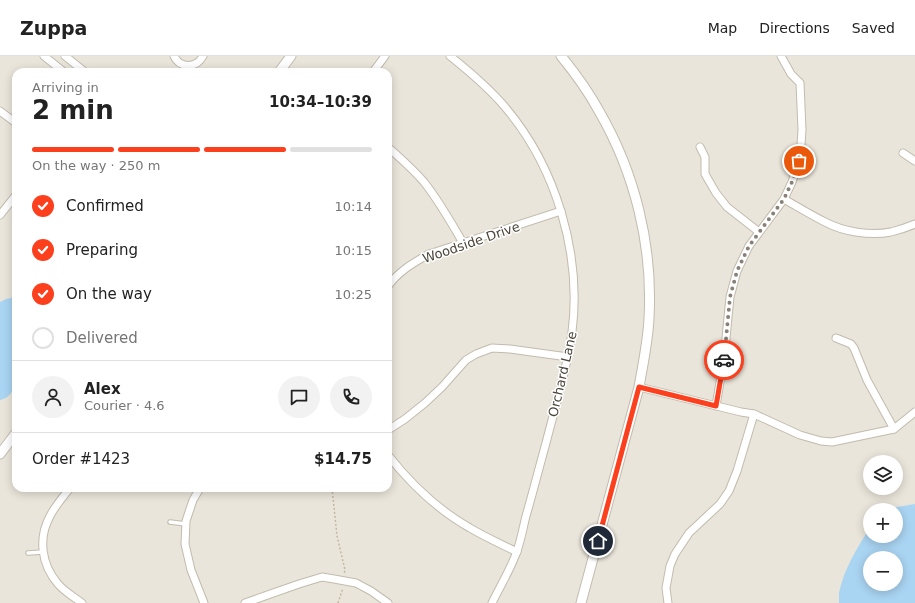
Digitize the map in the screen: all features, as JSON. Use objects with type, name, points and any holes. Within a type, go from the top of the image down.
[{"type":"street","points":[[44,56],[59,68]]},
{"type":"street","points":[[65,56],[80,68]]},
{"type":"street","points":[[174,56],[180,63],[186,65],[198,63],[203,56]]},
{"type":"street","points":[[282,68],[291,56]]},
{"type":"street","points":[[376,68],[385,56]]},
{"type":"street","name":"Orchard Lane","points":[[450,56],[487,87],[524,131],[541,161],[554,190],[561,211],[571,253],[574,293],[573,321],[568,357],[516,552],[492,603]]},
{"type":"street","points":[[561,56],[599,110],[619,149],[632,186],[645,235],[648,268],[649,317],[646,350],[639,387],[581,603]]},
{"type":"street","points":[[716,406],[724,358],[730,297],[737,271],[749,246],[784,199],[799,161],[802,130],[800,83],[791,74],[780,56]]},
{"type":"street","points":[[0,111],[12,120]]},
{"type":"street","points":[[700,147],[705,157],[705,174],[716,193],[727,207],[759,232]]},
{"type":"street","points":[[392,151],[427,187],[440,204],[463,243]]},
{"type":"street","points":[[904,153],[915,161]]},
{"type":"street","points":[[784,199],[826,223],[857,232],[892,232],[915,224]]},
{"type":"street","points":[[0,215],[12,200]]},
{"type":"street","name":"Woodside Drive","points":[[392,280],[413,263],[429,254],[561,211]]},
{"type":"street","points":[[836,338],[851,344],[854,348],[867,380],[894,429]]},
{"type":"street","points":[[392,427],[425,403],[442,387],[466,360],[476,354],[492,348],[568,357]]},
{"type":"street","points":[[639,387],[754,414],[793,433],[812,439],[832,442],[894,429],[915,412]]},
{"type":"street","points":[[668,603],[666,588],[670,566],[675,554],[689,533],[720,504],[729,491],[737,472],[754,414]]},
{"type":"street","points":[[0,454],[12,438]]},
{"type":"street","points":[[392,460],[408,479],[437,505],[469,528],[516,552]]},
{"type":"street","points":[[67,492],[51,514],[46,524],[43,549],[49,571],[58,584],[82,603]]},
{"type":"street","points":[[198,492],[193,500],[186,524],[185,544],[192,570],[204,603]]},
{"type":"street","points":[[245,603],[322,577],[356,583],[388,603]]},
{"type":"lane","points":[[170,522],[186,524]]},
{"type":"lane","points":[[28,552],[43,549]]},
{"type":"path","points":[[332,492],[338,536],[345,570],[344,581],[338,603]]},
{"type":"shaded area","points":[[0,56],[290,56],[281,68],[12,68],[12,432],[0,448]]},
{"type":"shaded area","points":[[295,56],[556,56],[593,108],[617,152],[641,238],[645,299],[643,350],[577,603],[0,603],[0,460],[12,444],[12,492],[392,492],[392,68],[287,68]]},
{"type":"shaded area","points":[[564,56],[915,56],[915,603],[586,603],[646,380],[655,304],[650,238],[635,177],[606,115],[573,65]]},
{"type":"water","points":[[12,298],[12,392],[8,397],[0,400],[0,302]]},
{"type":"water","points":[[915,504],[915,603],[839,603],[841,584],[852,559],[863,539],[863,543],[903,543],[903,506]]},
{"type":"way so far","points":[[724,360],[730,297],[737,271],[749,246],[784,199],[799,161]]},
{"type":"route","points":[[598,541],[639,387],[716,406],[724,360]]}]
